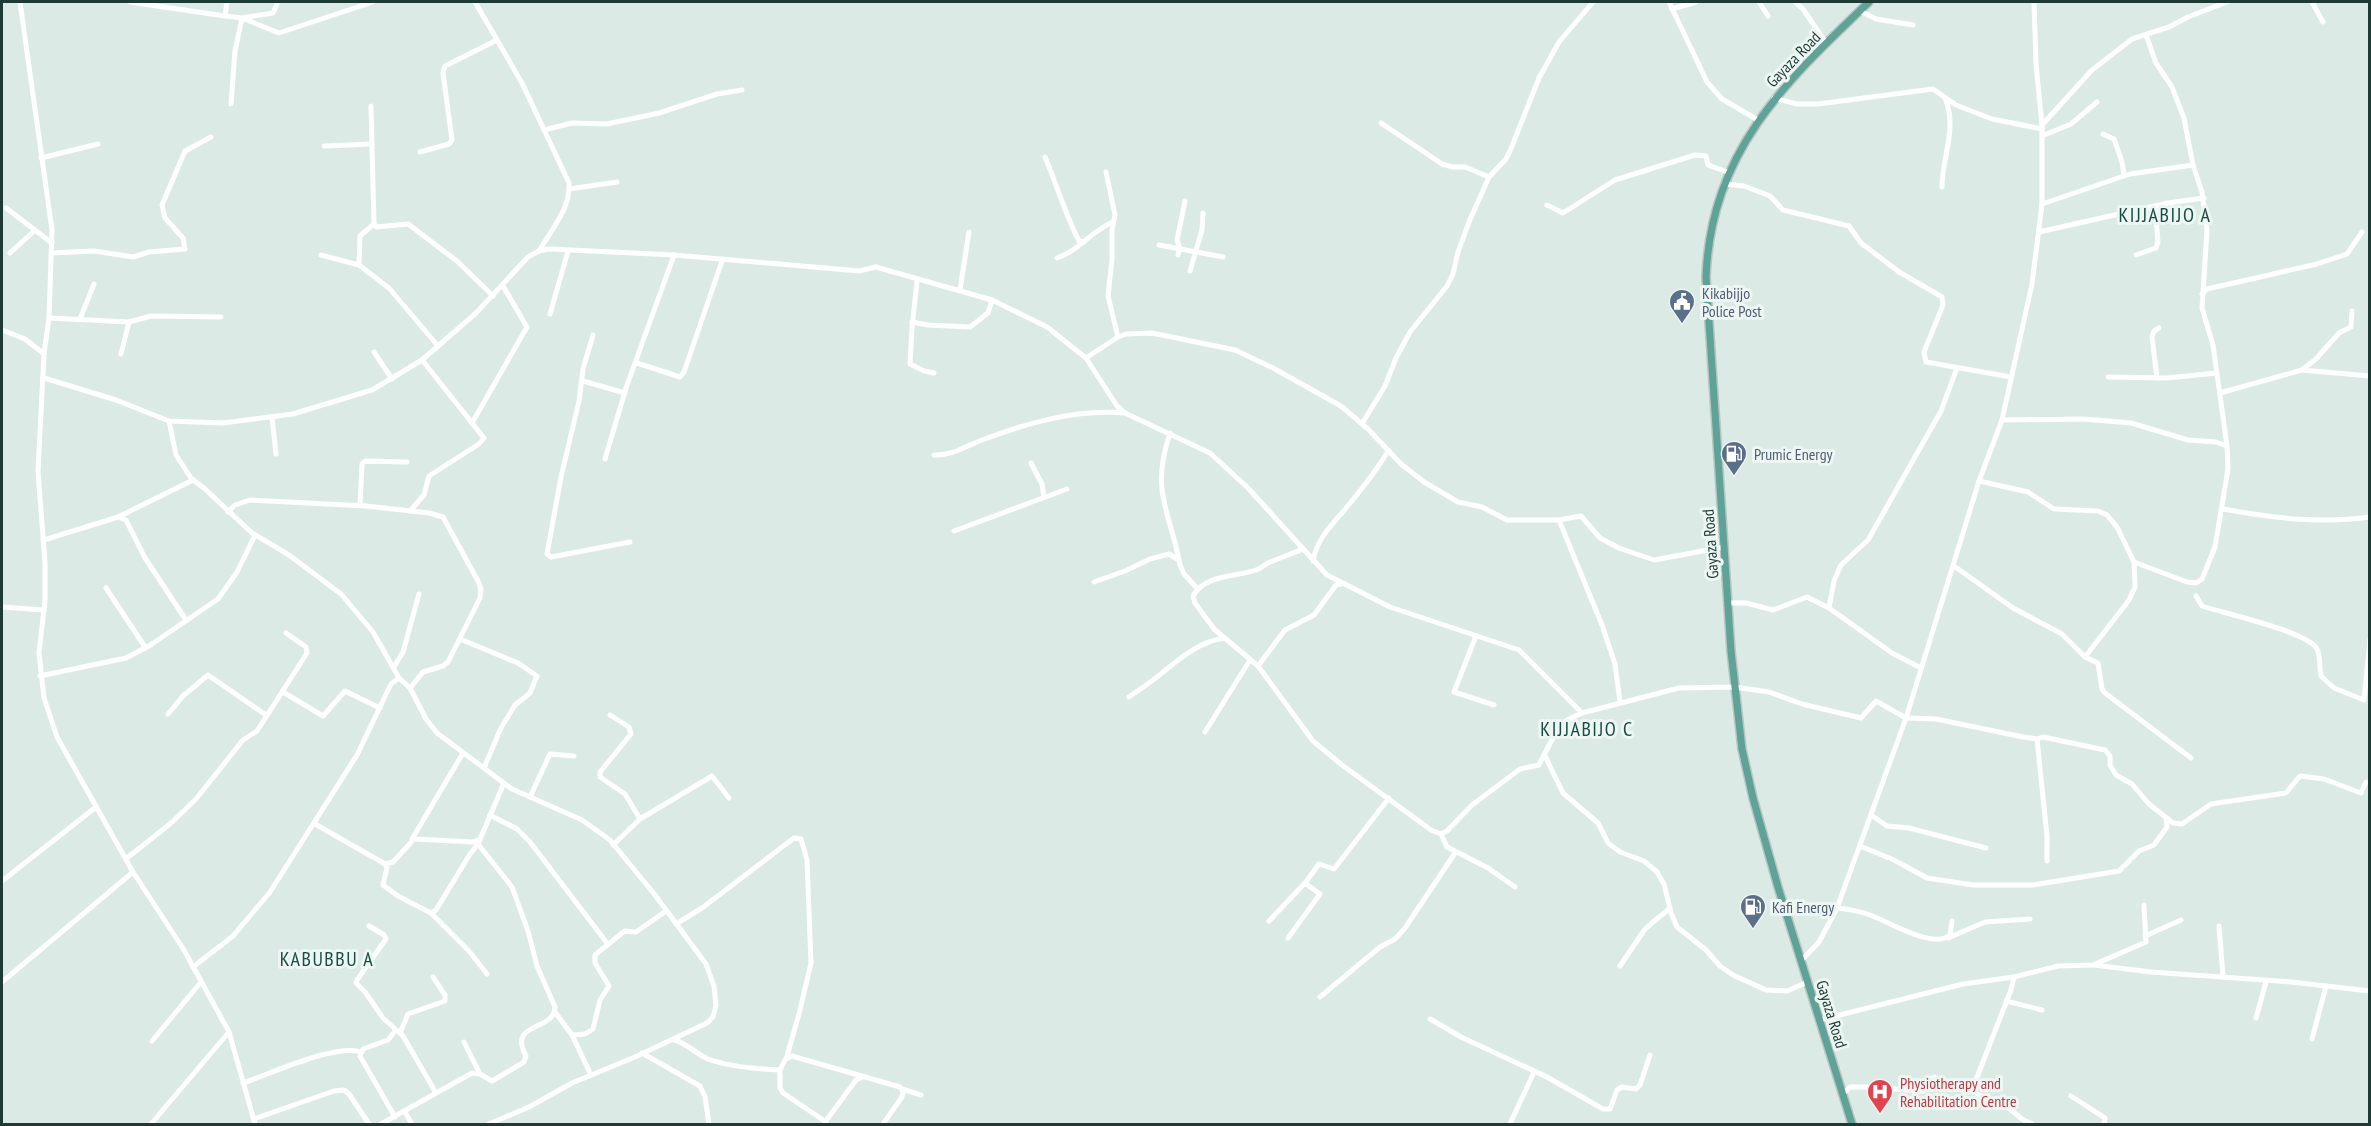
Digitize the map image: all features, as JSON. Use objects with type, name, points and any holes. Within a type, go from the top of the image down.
[{"type":"main road","name":"Gayaza Road","points":[[1852,1125],[1751,791],[1742,749],[1727,603],[1706,277],[1709,236],[1724,184],[1758,120],[1774,98],[1826,42],[1869,2]]},
{"type":"street","points":[[20,2],[51,221],[52,243],[38,471],[44,540],[44,610],[39,642],[40,676],[47,710],[54,732],[96,807],[133,872],[171,927],[229,1032],[254,1122],[334,1091],[344,1090],[369,1125]]},
{"type":"street","points":[[130,2],[242,18],[279,33],[373,2]]},
{"type":"street","points":[[225,16],[227,2]]},
{"type":"street","points":[[242,18],[273,13],[278,2]]},
{"type":"street","points":[[475,2],[522,83],[564,170],[569,189],[566,206],[539,251]]},
{"type":"street","points":[[1363,422],[1385,386],[1410,332],[1453,274],[1465,232],[1489,177],[1506,159],[1539,78],[1559,42],[1593,2]]},
{"type":"street","points":[[1669,2],[1707,82],[1722,99],[1758,120]]},
{"type":"street","points":[[1672,9],[1696,2]]},
{"type":"street","points":[[1759,2],[1768,16]]},
{"type":"street","points":[[1795,2],[1803,9],[1826,42]]},
{"type":"street","points":[[1801,961],[1819,942],[1837,908],[1906,718],[1979,481],[2002,420],[2032,284],[2042,204],[2042,127],[2036,64],[2034,2]]},
{"type":"street","points":[[2042,127],[2092,70],[2132,39],[2169,27],[2227,2]]},
{"type":"street","points":[[2312,2],[2323,22]]},
{"type":"street","points":[[1860,11],[1876,19],[1913,26]]},
{"type":"street","points":[[231,104],[242,18]]},
{"type":"street","points":[[2146,34],[2156,63],[2172,87],[2184,118],[2193,165],[2204,198],[2207,230],[2202,308]]},
{"type":"street","points":[[420,152],[449,144],[452,140],[442,73],[445,66],[497,40]]},
{"type":"street","points":[[1774,98],[1797,104],[1818,104],[1933,89],[1956,105],[1992,119],[2042,127]]},
{"type":"street","points":[[544,130],[572,123],[607,124],[659,113],[717,94],[742,90]]},
{"type":"street","points":[[1942,187],[1948,144],[1952,133],[1950,109],[1945,97]]},
{"type":"street","points":[[2042,136],[2071,124],[2097,102]]},
{"type":"street","points":[[371,106],[374,224]]},
{"type":"street","points":[[1381,123],[1442,164],[1452,167],[1465,166],[1489,177]]},
{"type":"street","points":[[2103,134],[2110,135],[2114,139],[2124,175]]},
{"type":"street","points":[[52,253],[94,251],[133,257],[149,252],[185,249],[183,238],[165,218],[162,205],[185,151],[211,137]]},
{"type":"street","points":[[41,158],[98,144]]},
{"type":"street","points":[[324,146],[372,144]]},
{"type":"street","points":[[1547,205],[1563,213],[1615,180],[1695,155],[1703,154],[1712,168],[1730,173]]},
{"type":"street","points":[[1045,157],[1064,210],[1079,241],[1083,242]]},
{"type":"street","points":[[2042,204],[2124,175],[2193,165]]},
{"type":"street","points":[[1106,172],[1115,215],[1108,296],[1118,337]]},
{"type":"street","points":[[569,189],[617,183]]},
{"type":"street","points":[[1724,184],[1744,186],[1770,196],[1783,210],[1844,223],[1853,230],[1861,243],[1899,272],[1942,297],[1943,302],[1926,345],[1924,358],[1930,364],[2011,377]]},
{"type":"street","points":[[2039,232],[2155,206],[2204,198]]},
{"type":"street","points":[[1178,255],[1180,248],[1177,240],[1185,201]]},
{"type":"street","points":[[2136,255],[2156,248],[2158,242],[2155,206]]},
{"type":"street","points":[[6,208],[52,243]]},
{"type":"street","points":[[1190,271],[1202,230],[1203,213]]},
{"type":"street","points":[[1057,258],[1071,253],[1113,222]]},
{"type":"street","points":[[359,265],[360,236],[374,224]]},
{"type":"street","points":[[374,224],[381,228],[408,224],[457,261],[493,296]]},
{"type":"street","points":[[10,253],[34,231]]},
{"type":"street","points":[[960,290],[969,232]]},
{"type":"street","points":[[2134,562],[2187,582],[2196,583],[2202,579],[2215,547],[2228,469],[2227,446],[2213,345],[2202,308],[2202,293],[2207,289],[2318,264],[2347,254],[2362,232]]},
{"type":"street","points":[[1159,245],[1223,257]]},
{"type":"street","points":[[45,378],[116,400],[169,420],[223,423],[272,417],[293,414],[363,394],[392,379],[422,360],[493,296],[528,257],[539,251],[550,249],[674,255],[722,261],[859,271],[876,267],[992,300],[1047,327],[1086,358],[1117,406],[1125,413],[1210,453],[1229,469],[1323,572],[1341,584],[1390,607],[1518,650],[1582,713]]},
{"type":"street","points":[[550,314],[568,251]]},
{"type":"street","points":[[321,255],[359,265],[389,288],[438,346]]},
{"type":"street","points":[[605,459],[646,330],[674,255]]},
{"type":"street","points":[[637,363],[680,376],[684,372],[722,261]]},
{"type":"street","points":[[917,282],[910,364],[934,373]]},
{"type":"street","points":[[80,319],[94,284]]},
{"type":"street","points":[[472,423],[527,327],[503,286]]},
{"type":"street","points":[[912,322],[970,327],[988,313],[992,300]]},
{"type":"street","points":[[2220,393],[2262,383],[2308,367],[2339,333],[2350,327],[2352,311]]},
{"type":"street","points":[[49,318],[129,322],[151,316],[221,317]]},
{"type":"street","points":[[121,354],[129,322]]},
{"type":"street","points":[[2157,378],[2152,336],[2159,328]]},
{"type":"street","points":[[2,330],[25,339],[44,354]]},
{"type":"street","points":[[1086,358],[1126,334],[1152,333],[1235,351],[1273,368],[1341,406],[1424,482],[1458,502],[1482,507],[1507,520],[1559,520],[1583,516],[1600,538],[1618,548],[1654,560],[1724,547]]},
{"type":"street","points":[[593,335],[583,369],[583,381],[547,554],[551,557],[630,542]]},
{"type":"street","points":[[374,352],[392,379]]},
{"type":"street","points":[[410,511],[424,495],[429,476],[482,442],[482,435],[422,360]]},
{"type":"street","points":[[1829,608],[1834,581],[1841,565],[1868,540],[1941,411],[1957,368]]},
{"type":"street","points":[[2302,369],[2370,376]]},
{"type":"street","points":[[2108,377],[2157,378],[2185,375],[2192,377],[2217,373]]},
{"type":"street","points":[[583,381],[625,393]]},
{"type":"street","points":[[934,455],[947,455],[983,440],[1065,416],[1090,412],[1125,413]]},
{"type":"street","points":[[272,417],[276,454]]},
{"type":"street","points":[[2002,420],[2084,419],[2131,423],[2188,440],[2216,442],[2227,446]]},
{"type":"street","points":[[169,420],[176,455],[192,480],[255,535],[289,555],[341,594],[373,632],[399,678],[410,688],[431,726],[504,783],[530,798],[582,820],[603,834],[676,924],[709,972],[716,1005],[707,1023],[572,1083],[493,1124]]},
{"type":"street","points":[[1170,433],[1164,452],[1161,481],[1164,507],[1184,574],[1198,589]]},
{"type":"street","points":[[1312,561],[1315,548],[1325,531],[1351,501],[1388,451]]},
{"type":"street","points":[[360,505],[362,464],[365,461],[407,462]]},
{"type":"street","points":[[1031,463],[1042,484],[1044,497]]},
{"type":"street","points":[[44,540],[118,517],[126,517],[192,480]]},
{"type":"street","points":[[1979,481],[2028,492],[2054,509],[2098,512],[2107,515],[2117,527],[2134,562],[2135,587],[2129,600],[2085,657]]},
{"type":"street","points":[[954,531],[1067,489]]},
{"type":"street","points":[[228,512],[235,505],[250,500],[360,505],[429,513],[443,517],[479,583],[480,598],[448,662],[443,666],[423,672],[410,688]]},
{"type":"street","points":[[2223,508],[2277,518],[2332,521],[2370,517]]},
{"type":"street","points":[[126,517],[145,558],[186,620]]},
{"type":"street","points":[[1559,520],[1609,644],[1616,668],[1620,702]]},
{"type":"street","points":[[40,676],[126,658],[149,646],[220,597],[237,572],[255,535]]},
{"type":"street","points":[[1303,549],[1264,565],[1258,570],[1225,575],[1198,589],[1193,596],[1196,603],[1224,638],[1258,666],[1313,741],[1431,830],[1441,834],[1445,845],[1455,853],[1488,868],[1515,886]]},
{"type":"street","points":[[1094,582],[1125,572],[1156,557],[1169,554],[1179,560]]},
{"type":"street","points":[[1954,566],[2013,608],[2062,634],[2085,657],[2098,663],[2102,689],[2105,693],[2171,745],[2192,758]]},
{"type":"street","points":[[1258,666],[1285,630],[1313,617],[1336,585],[1341,584]]},
{"type":"street","points":[[106,588],[145,647]]},
{"type":"street","points":[[394,667],[403,652],[419,594]]},
{"type":"street","points":[[2196,596],[2202,606],[2225,614],[2244,616],[2258,623],[2303,636],[2318,650],[2320,676],[2334,688],[2364,700],[2370,639]]},
{"type":"street","points":[[1727,603],[1746,603],[1773,610],[1807,597],[1829,608],[1892,653],[1921,668]]},
{"type":"street","points":[[2,607],[44,610]]},
{"type":"street","points":[[127,858],[170,824],[196,799],[243,740],[257,731],[307,650],[286,633]]},
{"type":"street","points":[[1476,636],[1459,673],[1454,692],[1494,705]]},
{"type":"street","points":[[1129,697],[1182,656],[1210,641],[1224,638]]},
{"type":"street","points":[[460,639],[518,663],[537,676],[530,693],[515,705],[501,728],[484,768]]},
{"type":"street","points":[[1205,732],[1250,660]]},
{"type":"street","points":[[168,714],[183,696],[208,675],[266,716]]},
{"type":"street","points":[[193,968],[248,920],[270,892],[357,755],[392,681],[399,678]]},
{"type":"street","points":[[1441,834],[1447,831],[1478,800],[1520,769],[1539,765],[1552,738],[1567,720],[1582,713],[1620,702],[1679,688],[1734,687],[1769,692],[1802,704],[1861,718],[1876,701],[1906,718],[1947,721],[1974,728],[2037,739],[2043,737],[2105,750],[2110,756],[2110,765],[2116,775],[2132,784],[2149,804],[2173,824],[2182,824],[2211,804],[2286,793],[2300,776],[2324,779],[2361,793],[2366,782]]},
{"type":"street","points":[[282,692],[323,716],[345,691],[380,708]]},
{"type":"street","points":[[610,715],[629,727],[631,734],[600,772],[600,777],[626,794],[640,819]]},
{"type":"street","points":[[2037,739],[2047,836],[2047,861]]},
{"type":"street","points":[[463,753],[412,839],[387,871],[383,882],[387,888],[431,913],[469,951],[487,974]]},
{"type":"street","points":[[530,798],[550,754],[574,756]]},
{"type":"street","points":[[1545,756],[1563,793],[1598,824],[1608,843],[1620,852],[1644,861],[1657,872],[1664,884],[1670,908],[1681,932],[1733,975],[1766,990],[1787,991],[1808,982]]},
{"type":"street","points":[[613,845],[640,819],[712,776],[729,798]]},
{"type":"street","points":[[431,913],[436,910],[476,844],[504,783]]},
{"type":"street","points":[[1269,921],[1305,883],[1319,864],[1334,869],[1389,798]]},
{"type":"street","points":[[2,881],[96,807]]},
{"type":"street","points":[[490,815],[517,829],[530,842],[607,943]]},
{"type":"street","points":[[1871,815],[1887,826],[1909,828],[1986,848]]},
{"type":"street","points":[[1860,846],[1927,878],[1973,885],[2033,885],[2119,871],[2139,851],[2154,845],[2168,827],[2166,818]]},
{"type":"street","points":[[315,824],[385,864],[393,862]]},
{"type":"street","points":[[676,924],[702,908],[794,838],[801,839],[807,860],[811,963],[799,1014],[780,1070],[780,1088],[783,1093],[825,1123],[856,1080],[861,1078]]},
{"type":"street","points":[[412,839],[476,844],[512,887],[528,931],[537,966],[555,1007],[555,1012],[572,1035],[591,1075]]},
{"type":"street","points":[[1320,997],[1380,947],[1395,939],[1405,928],[1455,853]]},
{"type":"street","points":[[385,864],[387,871]]},
{"type":"street","points":[[2,982],[133,872]]},
{"type":"street","points":[[1288,938],[1320,894],[1305,883]]},
{"type":"street","points":[[2093,964],[2145,942],[2144,905]]},
{"type":"street","points":[[1620,966],[1644,929],[1670,908]]},
{"type":"street","points":[[1837,908],[1869,915],[1912,934],[1946,938],[1985,922],[2030,919]]},
{"type":"street","points":[[572,1035],[585,1034],[593,1029],[600,1000],[609,986],[595,963],[594,957],[607,943],[625,931],[636,932],[666,911]]},
{"type":"street","points":[[2145,936],[2181,920]]},
{"type":"street","points":[[1946,938],[1953,930],[1952,921]]},
{"type":"street","points":[[369,926],[384,935],[386,939],[356,982],[383,1018],[398,1031],[436,1093]]},
{"type":"street","points":[[2220,926],[2223,976]]},
{"type":"street","points":[[1820,1020],[1963,984],[2014,977],[2058,966],[2093,964],[2151,972],[2223,976],[2369,992]]},
{"type":"street","points":[[243,1083],[327,1052],[352,1050],[361,1052],[388,1040],[398,1031],[408,1014],[446,1001],[445,995],[433,977]]},
{"type":"street","points":[[1972,1090],[2014,977]]},
{"type":"street","points":[[152,1041],[201,982]]},
{"type":"street","points":[[2256,1018],[2266,982]]},
{"type":"street","points":[[2312,1039],[2326,986]]},
{"type":"street","points":[[2006,1001],[2042,1010]]},
{"type":"street","points":[[381,1125],[472,1073],[480,1074],[492,1081],[524,1062],[526,1056],[521,1045],[522,1037],[552,1017],[555,1012]]},
{"type":"street","points":[[1430,1019],[1461,1037],[1603,1108],[1610,1109],[1617,1090],[1622,1087],[1636,1089],[1640,1085],[1650,1055]]},
{"type":"street","points":[[151,1125],[229,1032]]},
{"type":"street","points":[[672,1040],[681,1042],[708,1059],[747,1067],[780,1070]]},
{"type":"street","points":[[464,1042],[480,1074]]},
{"type":"street","points":[[361,1052],[364,1064],[394,1117]]},
{"type":"street","points":[[642,1053],[700,1086],[705,1096],[710,1125]]},
{"type":"street","points":[[785,1059],[792,1056],[921,1095]]},
{"type":"street","points":[[1510,1125],[1534,1072]]},
{"type":"street","points":[[1843,1094],[1850,1087],[1865,1086],[1924,1091],[1930,1078],[1934,1077],[1972,1090],[1985,1099],[2005,1105],[2032,1125]]},
{"type":"street","points":[[883,1125],[902,1097],[902,1089]]},
{"type":"street","points":[[2071,1096],[2105,1118],[2104,1125]]},
{"type":"street","points":[[405,1112],[412,1125]]},
{"type":"place","name":"Kikabijjo Police Post","points":[[1682,325]]},
{"type":"place","name":"Prumic Energy","points":[[1734,477]]},
{"type":"place","name":"Kafi Energy","points":[[1753,930]]},
{"type":"place","name":"Physiotherapy and Rehabilitation Centre","points":[[1880,1115]]},
{"type":"district","name":"KIJJABIJO A","points":[[2165,215]]},
{"type":"district","name":"KIJJABIJO C","points":[[1587,729]]},
{"type":"district","name":"KABUBBU A","points":[[327,959]]}]
